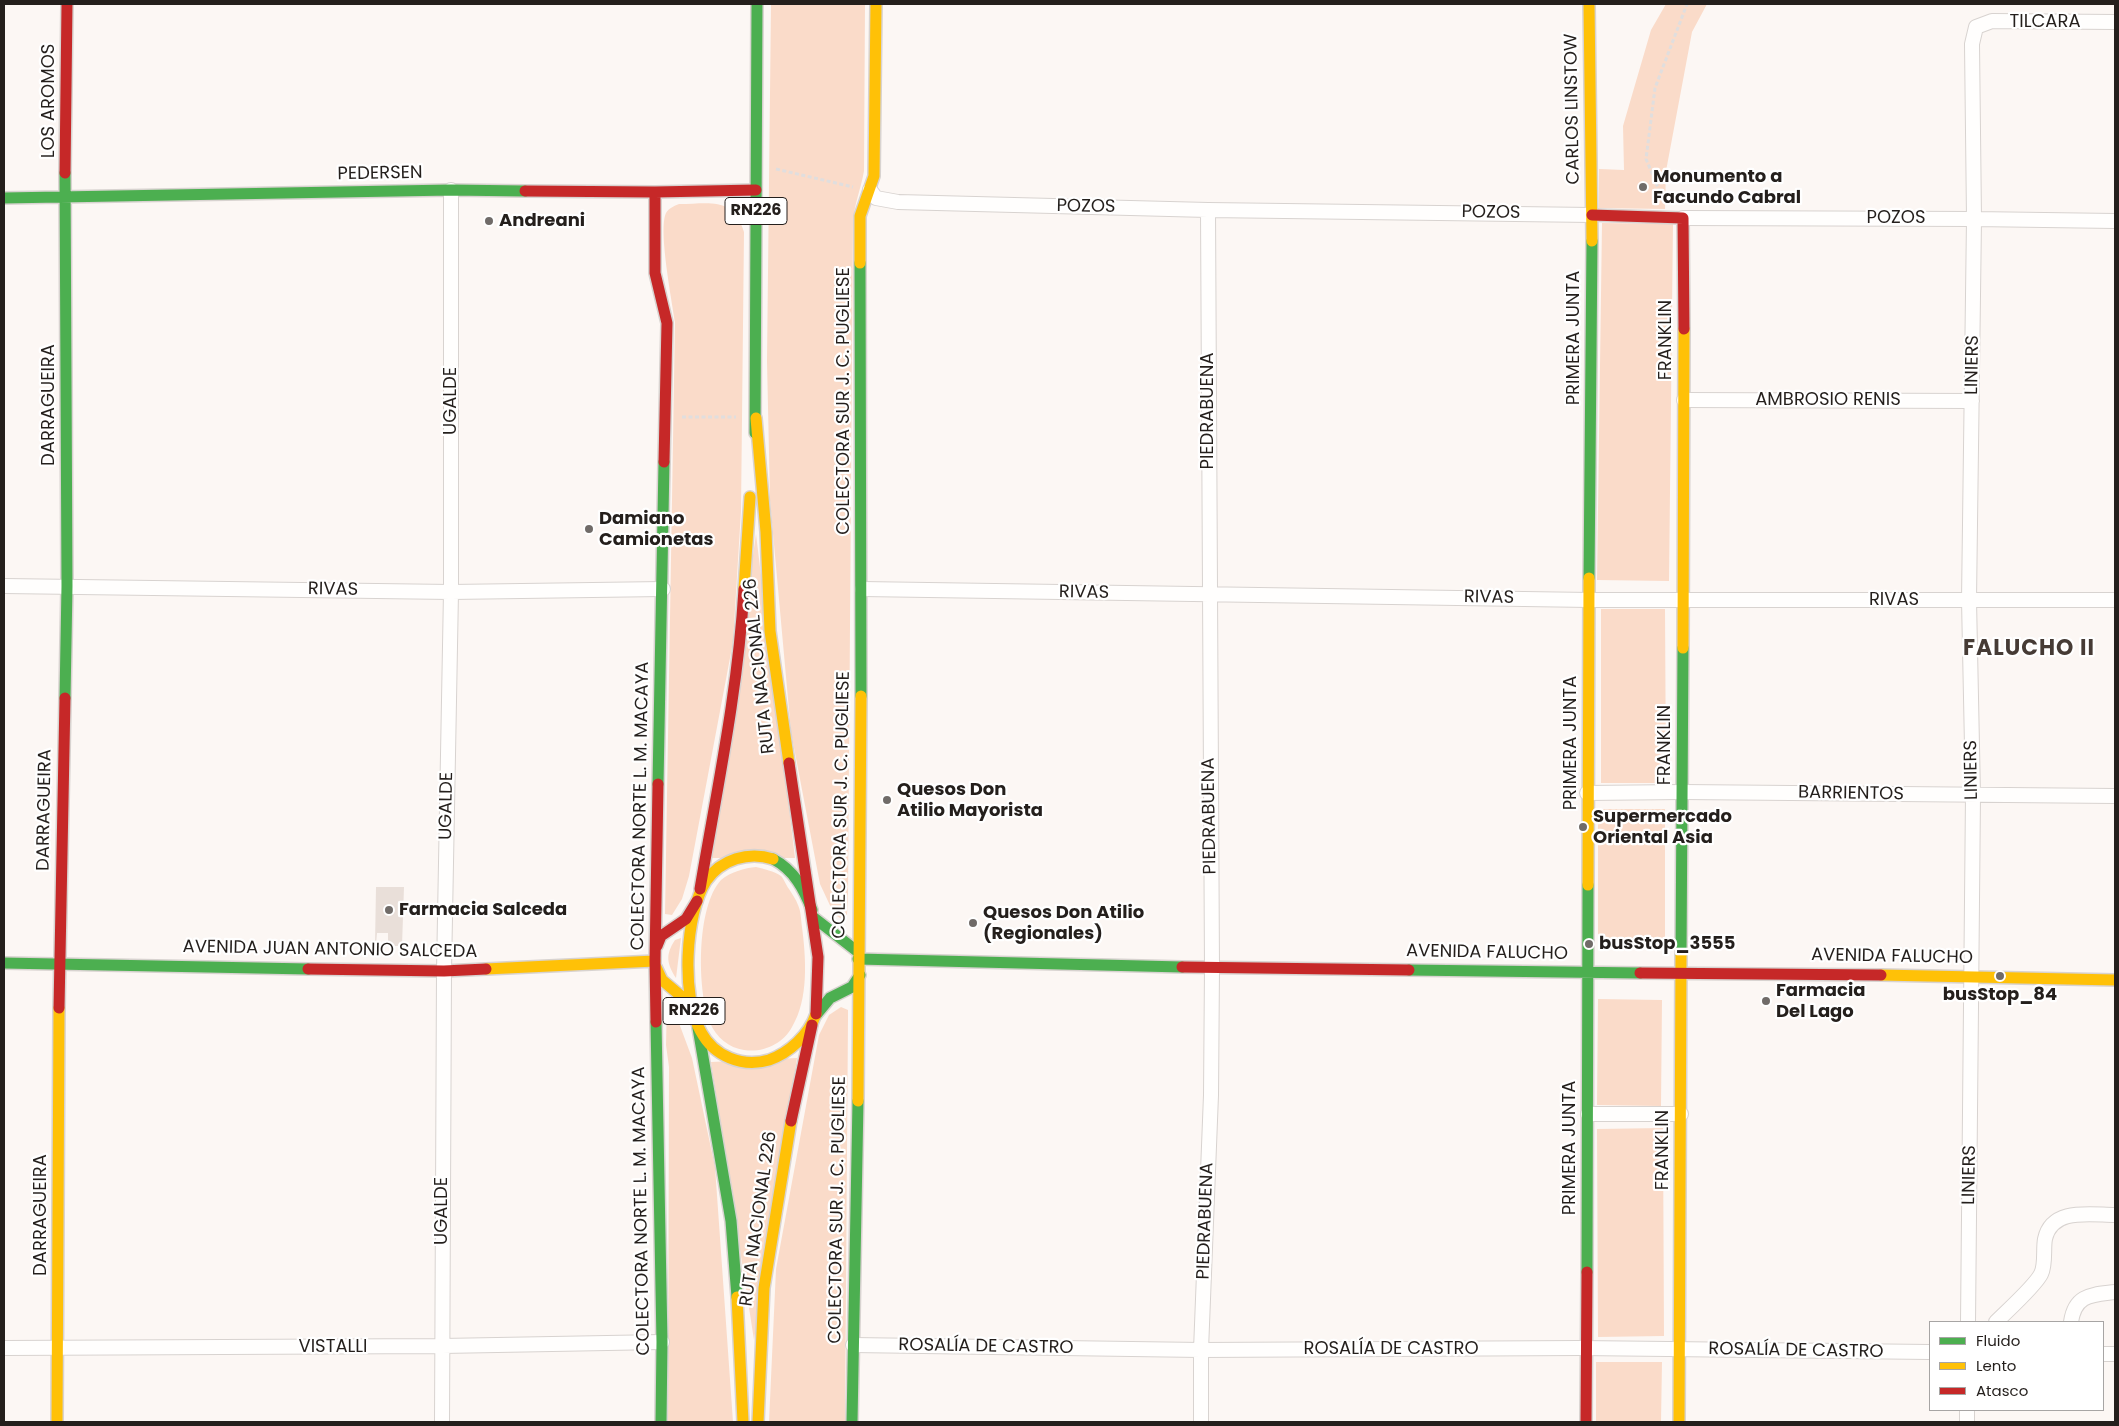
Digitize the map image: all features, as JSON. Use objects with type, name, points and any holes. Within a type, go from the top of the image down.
[{"type":"main road","name":"LOS AROMOS","points":[[65,198],[67,4]]},
{"type":"main road","name":"RUTA NACIONAL 226","points":[[743,1422],[731,1221],[691,993],[690,972],[693,921],[721,780],[737,681],[756,418],[757,4]]},
{"type":"main road","name":"COLECTORA SUR J. C. PUGLIESE","points":[[852,1422],[860,975],[858,956],[862,589],[860,216],[874,176],[876,4]]},
{"type":"main road","name":"CARLOS LINSTOW","points":[[1589,4],[1592,215]]},
{"type":"main road","name":"PEDERSEN","points":[[4,198],[451,190],[655,192],[756,190]]},
{"type":"main road","name":"COLECTORA NORTE L. M. MACAYA","points":[[655,192],[655,273],[667,323],[656,964],[662,1342],[661,1422]]},
{"type":"main road","name":"DARRAGUEIRA","points":[[57,1422],[59,964],[67,586],[65,198]]},
{"type":"main road","name":"POZOS","points":[[1592,215],[1683,218]]},
{"type":"main road","name":"PRIMERA JUNTA","points":[[1586,1422],[1589,972],[1587,793],[1592,215]]},
{"type":"main road","name":"FRANKLIN","points":[[1679,1422],[1683,792],[1683,218]]},
{"type":"main road","name":"RUTA NACIONAL 226","points":[[756,418],[766,532],[770,631],[784,740],[813,913],[818,957],[815,1018],[790,1125],[764,1288],[758,1422]]},
{"type":"main road","name":"RUTA NACIONAL 226","points":[[698,898],[708,879],[719,867],[735,859],[754,855],[772,858],[788,870],[804,890],[813,913]]},
{"type":"main road","points":[[657,946],[661,936],[667,930],[686,919],[698,898]]},
{"type":"main road","points":[[813,913],[821,925],[851,943],[858,956]]},
{"type":"main road","name":"AVENIDA FALUCHO","points":[[858,956],[1212,968],[1971,976],[2115,980]]},
{"type":"main road","name":"AVENIDA JUAN ANTONIO SALCEDA","points":[[4,963],[444,971],[656,964]]},
{"type":"main road","points":[[656,964],[662,980],[684,1000],[697,1022]]},
{"type":"main road","points":[[815,1018],[830,998],[852,987],[860,975]]},
{"type":"main road","name":"RUTA NACIONAL 226","points":[[697,1022],[710,1044],[718,1052],[739,1062],[749,1063],[772,1060],[783,1054],[815,1018]]},
{"type":"street","name":"TILCARA","points":[[1976,27],[1992,21],[2115,22]]},
{"type":"street","name":"LINIERS","points":[[1968,1321],[1973,795],[1969,600],[1974,218],[1972,44],[1976,27]]},
{"type":"street","name":"UGALDE","points":[[442,1422],[444,971],[451,592],[451,190]]},
{"type":"street","name":"POZOS","points":[[870,190],[876,198],[898,202],[1208,210],[1592,215]]},
{"type":"street","name":"PIEDRABUENA","points":[[1201,1422],[1201,1350],[1211,1095],[1212,968],[1208,594],[1208,210]]},
{"type":"street","name":"POZOS","points":[[1683,218],[1974,218],[2115,221]]},
{"type":"street","name":"AMBROSIO RENIS","points":[[1684,400],[1972,400]]},
{"type":"street","name":"RIVAS","points":[[4,586],[451,592],[663,589]]},
{"type":"street","name":"RIVAS","points":[[862,589],[1590,600],[2115,600]]},
{"type":"street","name":"BARRIENTOS","points":[[1587,793],[1683,792],[2115,796]]},
{"type":"street","points":[[1588,1114],[1681,1114]]},
{"type":"street","points":[[1997,1321],[2042,1272],[2045,1239],[2049,1228],[2058,1219],[2067,1216],[2115,1215]]},
{"type":"street","points":[[2071,1321],[2072,1313],[2079,1300],[2091,1295],[2115,1292]]},
{"type":"street","name":"VISTALLI","points":[[4,1348],[442,1346],[662,1342]]},
{"type":"street","name":"ROSALÍA DE CASTRO","points":[[853,1345],[1201,1350],[1586,1348],[1929,1352]]},
{"type":"path","points":[[1657,217],[1659,190],[1646,159],[1654,88],[1687,4]]},
{"type":"path","points":[[756,163],[784,172],[870,190]]},
{"type":"path","points":[[664,416],[756,418]]},
{"type":"shaded area","points":[[771,4],[865,4],[864,171],[853,223],[848,894],[847,915],[840,918],[834,914],[820,884],[791,732],[770,500],[767,361]]},
{"type":"shaded area","points":[[1666,4],[1707,4],[1692,32],[1666,171],[1665,209],[1599,208],[1599,169],[1624,170],[1623,126],[1651,30]]},
{"type":"shaded area","points":[[710,203],[727,207],[734,212],[744,232],[741,511],[733,642],[689,876],[682,899],[672,915],[665,914],[675,322],[666,266],[664,221],[666,213],[670,208],[679,204]]},
{"type":"shaded area","points":[[1602,223],[1673,224],[1669,581],[1597,580]]},
{"type":"shaded area","points":[[756,534],[795,858],[711,858]]},
{"type":"shaded area","points":[[1601,609],[1665,609],[1666,783],[1601,783]]},
{"type":"shaded area","points":[[1598,809],[1665,809],[1665,945],[1598,945]]},
{"type":"shaded area","points":[[756,867],[772,871],[781,876],[797,903],[803,939],[805,978],[801,1004],[788,1033],[772,1046],[751,1051],[738,1049],[728,1044],[719,1037],[710,1023],[703,991],[701,950],[707,909],[713,893],[721,880],[738,871]]},
{"type":"shaded area","points":[[681,938],[676,978],[668,959],[675,940]]},
{"type":"shaded area","points":[[1598,999],[1662,1000],[1661,1106],[1597,1105]]},
{"type":"shaded area","points":[[667,1003],[673,1007],[692,1058],[715,1167],[733,1422],[668,1422],[669,1067],[666,1045]]},
{"type":"shaded area","points":[[841,1007],[848,1010],[845,1422],[769,1422],[776,1269],[819,1035],[829,1015]]},
{"type":"shaded area","points":[[797,1058],[754,1340],[711,1062]]},
{"type":"shaded area","points":[[1663,1128],[1664,1336],[1598,1337],[1597,1129]]},
{"type":"shaded area","points":[[1596,1362],[1662,1362],[1661,1422],[1596,1422]]},
{"type":"building","name":"Farmacia Salceda","points":[[376,887],[404,887],[402,946],[388,946],[388,933],[377,933],[375,944]]},
{"type":"traffic: fast","points":[[755,433],[757,4]]},
{"type":"traffic: fast","points":[[65,173],[67,586],[65,698]]},
{"type":"traffic: fast","points":[[4,198],[451,190],[525,191]]},
{"type":"traffic: fast","points":[[1589,578],[1592,241]]},
{"type":"traffic: fast","points":[[860,263],[861,696]]},
{"type":"traffic: fast","points":[[658,784],[664,462]]},
{"type":"traffic: fast","points":[[1681,954],[1683,648]]},
{"type":"traffic: fast","points":[[773,859],[792,874],[812,910]]},
{"type":"traffic: fast","points":[[1587,1272],[1588,885]]},
{"type":"traffic: fast","points":[[813,917],[858,952]]},
{"type":"traffic: fast","points":[[858,959],[1182,967]]},
{"type":"traffic: fast","points":[[4,963],[308,969]]},
{"type":"traffic: fast","points":[[1409,970],[1640,973]]},
{"type":"traffic: fast","points":[[816,1015],[830,998],[852,987],[860,975]]},
{"type":"traffic: fast","points":[[656,1022],[662,1342],[661,1422]]},
{"type":"traffic: fast","points":[[698,1028],[731,1221],[737,1297]]},
{"type":"traffic: fast","points":[[852,1422],[858,1101]]},
{"type":"traffic: slow","points":[[860,263],[860,216],[874,176],[876,4]]},
{"type":"traffic: slow","points":[[1589,4],[1592,241]]},
{"type":"traffic: slow","points":[[1683,648],[1684,329]]},
{"type":"traffic: slow","points":[[756,418],[766,532],[770,631],[789,763]]},
{"type":"traffic: slow","points":[[744,589],[750,497]]},
{"type":"traffic: slow","points":[[1588,885],[1589,578]]},
{"type":"traffic: slow","points":[[858,1101],[861,696]]},
{"type":"traffic: slow","points":[[773,859],[755,856],[736,859],[719,867],[706,881],[694,914],[688,956],[690,998],[695,1017],[701,1032],[713,1048],[721,1054],[739,1061],[759,1062],[776,1057],[791,1048],[809,1029],[816,1014]]},
{"type":"traffic: slow","points":[[1679,1422],[1681,954]]},
{"type":"traffic: slow","points":[[486,969],[655,961]]},
{"type":"traffic: slow","points":[[656,967],[662,980],[681,996],[695,1016]]},
{"type":"traffic: slow","points":[[1881,975],[2115,980]]},
{"type":"traffic: slow","points":[[57,1422],[59,1008]]},
{"type":"traffic: slow","points":[[758,1422],[764,1288],[791,1121]]},
{"type":"traffic: slow","points":[[737,1297],[743,1422]]},
{"type":"traffic: jam","points":[[65,173],[67,4]]},
{"type":"traffic: jam","points":[[525,191],[655,192],[756,190]]},
{"type":"traffic: jam","points":[[655,192],[655,273],[667,323],[664,462]]},
{"type":"traffic: jam","points":[[1592,215],[1683,218],[1684,329]]},
{"type":"traffic: jam","points":[[700,889],[732,702],[744,589]]},
{"type":"traffic: jam","points":[[59,1008],[65,698]]},
{"type":"traffic: jam","points":[[789,763],[818,957],[816,1014]]},
{"type":"traffic: jam","points":[[656,1022],[655,961],[658,784]]},
{"type":"traffic: jam","points":[[657,946],[661,936],[686,919],[697,901]]},
{"type":"traffic: jam","points":[[1182,967],[1409,970]]},
{"type":"traffic: jam","points":[[308,969],[444,971],[486,969]]},
{"type":"traffic: jam","points":[[1640,973],[1881,975]]},
{"type":"traffic: jam","points":[[791,1121],[812,1025]]},
{"type":"traffic: jam","points":[[1586,1422],[1587,1272]]},
{"type":"place","name":"Monumento a Facundo Cabral","points":[[1643,187]]},
{"type":"place","name":"Andreani","points":[[489,221]]},
{"type":"place","name":"Damiano Camionetas","points":[[589,529]]},
{"type":"place","name":"Quesos Don Atilio Mayorista","points":[[887,800]]},
{"type":"place","name":"Supermercado Oriental Asia","points":[[1583,827]]},
{"type":"place","name":"Farmacia Salceda","points":[[389,910]]},
{"type":"place","name":"Quesos Don Atilio (Regionales)","points":[[973,923]]},
{"type":"place","name":"busStop_3555","points":[[1589,944]]},
{"type":"place","name":"busStop_84","points":[[2000,976]]},
{"type":"place","name":"Farmacia Del Lago","points":[[1766,1001]]},
{"type":"district","name":"FALUCHO II","points":[[2029,649]]}]
